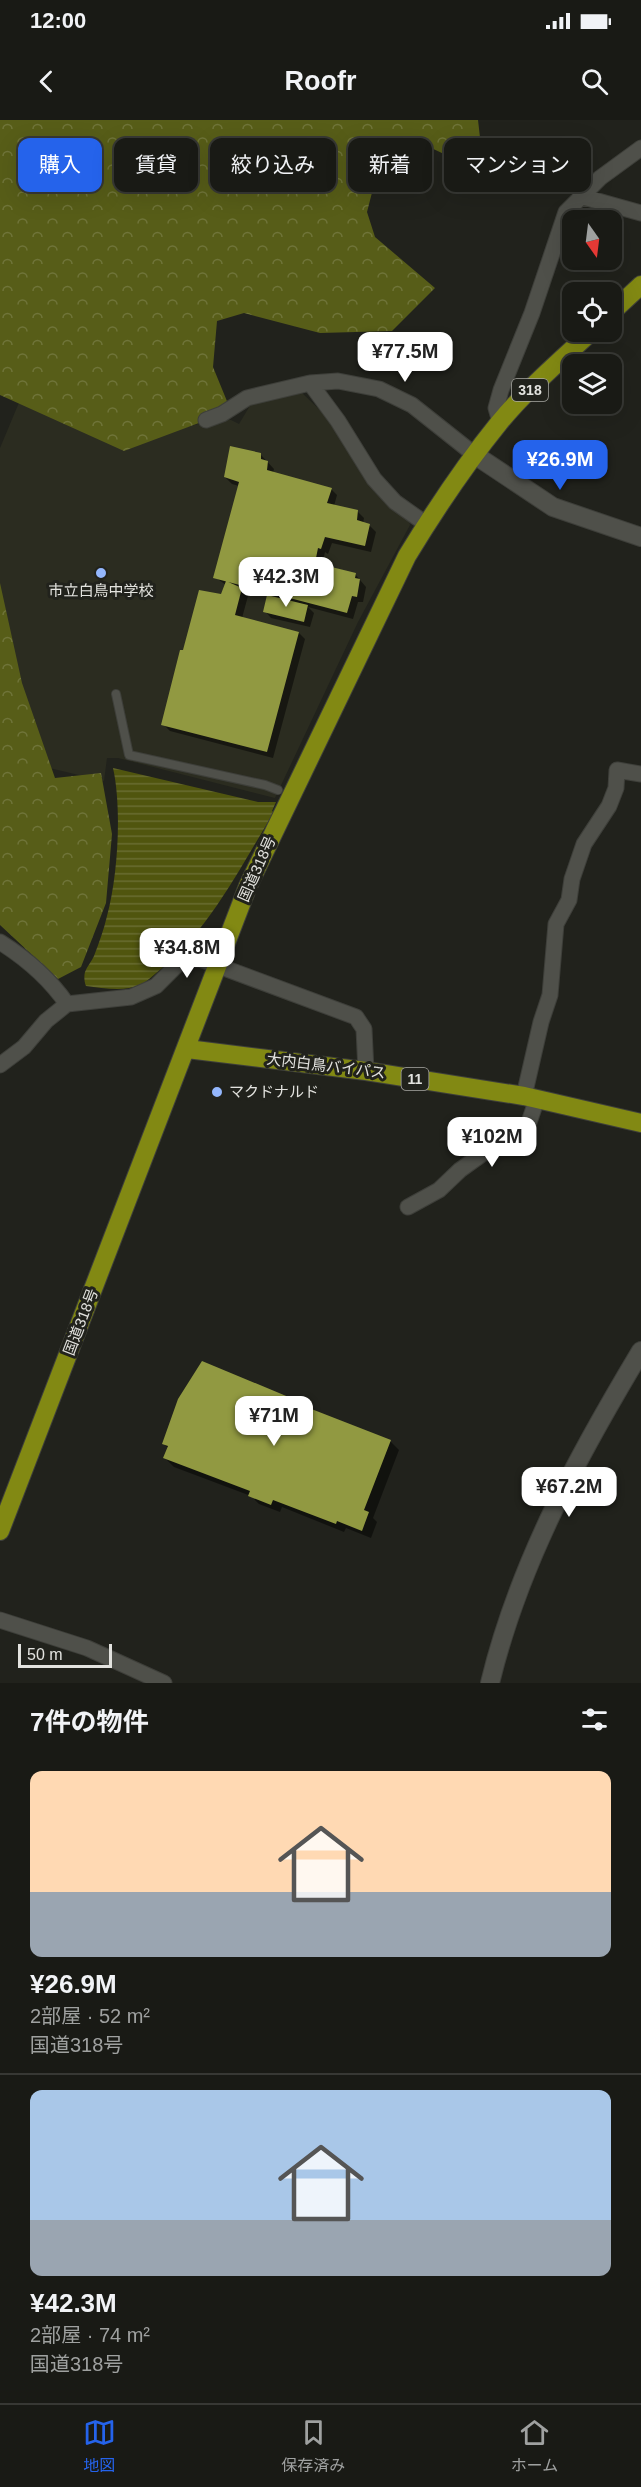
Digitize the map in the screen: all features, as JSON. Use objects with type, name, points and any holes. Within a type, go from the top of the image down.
[{"type":"highway","points":[[622,303],[641,285]]},
{"type":"highway","name":"国道318号","points":[[0,1532],[187,1049],[216,966],[285,793],[407,556],[426,524],[500,422],[580,342]]},
{"type":"highway","name":"大内白鳥バイパス","points":[[187,1049],[366,1071],[531,1098],[641,1123]]},
{"type":"street","points":[[500,422],[496,408],[501,390],[532,313],[566,212],[580,196],[641,148]]},
{"type":"street","points":[[580,196],[641,213]]},
{"type":"street","points":[[206,420],[222,414],[247,398],[310,383],[338,381],[379,389],[412,405],[475,455],[553,507],[641,537]]},
{"type":"street","points":[[310,383],[338,421],[374,478],[396,502],[426,524]]},
{"type":"street","points":[[408,1207],[439,1190],[460,1170],[507,1137],[527,1128],[541,1022],[550,995],[556,924],[569,900],[572,879],[584,844],[609,806],[616,788],[617,770],[641,774]]},
{"type":"street","points":[[0,942],[34,966],[67,1004]]},
{"type":"street","points":[[0,1065],[24,1047],[46,1021],[67,1004],[131,997],[156,986],[177,965],[190,959],[200,959],[356,1017],[364,1029],[366,1071]]},
{"type":"street","points":[[490,1683],[520,1583],[562,1488],[641,1351]]},
{"type":"street","points":[[0,1620],[87,1648],[164,1683]]},
{"type":"lane","points":[[116,694],[129,754],[265,785],[285,793]]},
{"type":"shaded area","points":[[301,392],[323,413],[387,504],[408,517],[410,525],[358,622],[275,798],[118,758],[107,758],[104,781],[41,766],[0,632],[0,448],[23,393],[153,436],[221,418],[239,424],[251,404]]},
{"type":"shaded area","points":[[113,768],[258,802],[276,802],[272,811],[274,812],[235,877],[191,940],[146,982],[120,989],[86,986],[84,979],[103,931],[114,882],[118,822]]},
{"type":"green space","points":[[0,120],[478,120],[480,138],[444,138],[444,154],[432,148],[432,138],[348,138],[348,192],[372,192],[367,212],[375,237],[435,288],[392,331],[320,333],[244,313],[217,321],[213,367],[231,411],[124,451],[0,395]]},
{"type":"green space","points":[[0,583],[22,683],[55,778],[101,773],[112,834],[106,903],[81,967],[58,979],[0,925]]},
{"type":"building","points":[[230,446],[261,453],[261,459],[268,461],[267,470],[332,488],[327,503],[358,510],[357,520],[370,524],[365,546],[325,537],[321,549],[318,548],[315,563],[356,573],[355,578],[360,579],[357,597],[352,596],[347,613],[213,578],[239,482],[224,477]]},
{"type":"building","points":[[226,581],[242,588],[235,615],[299,632],[267,752],[161,725],[180,650],[183,650],[199,590],[221,594]]},
{"type":"building","points":[[267,595],[308,605],[304,622],[263,612]]},
{"type":"building","points":[[202,1361],[291,1398],[296,1403],[391,1440],[364,1510],[369,1512],[362,1531],[337,1521],[336,1524],[273,1500],[271,1505],[248,1496],[250,1491],[163,1458],[168,1446],[162,1444],[178,1399]]},
{"type":"place","name":"市立白鳥中学校","points":[[101,573]]},
{"type":"place","name":"マクドナルド","points":[[217,1092]]}]
